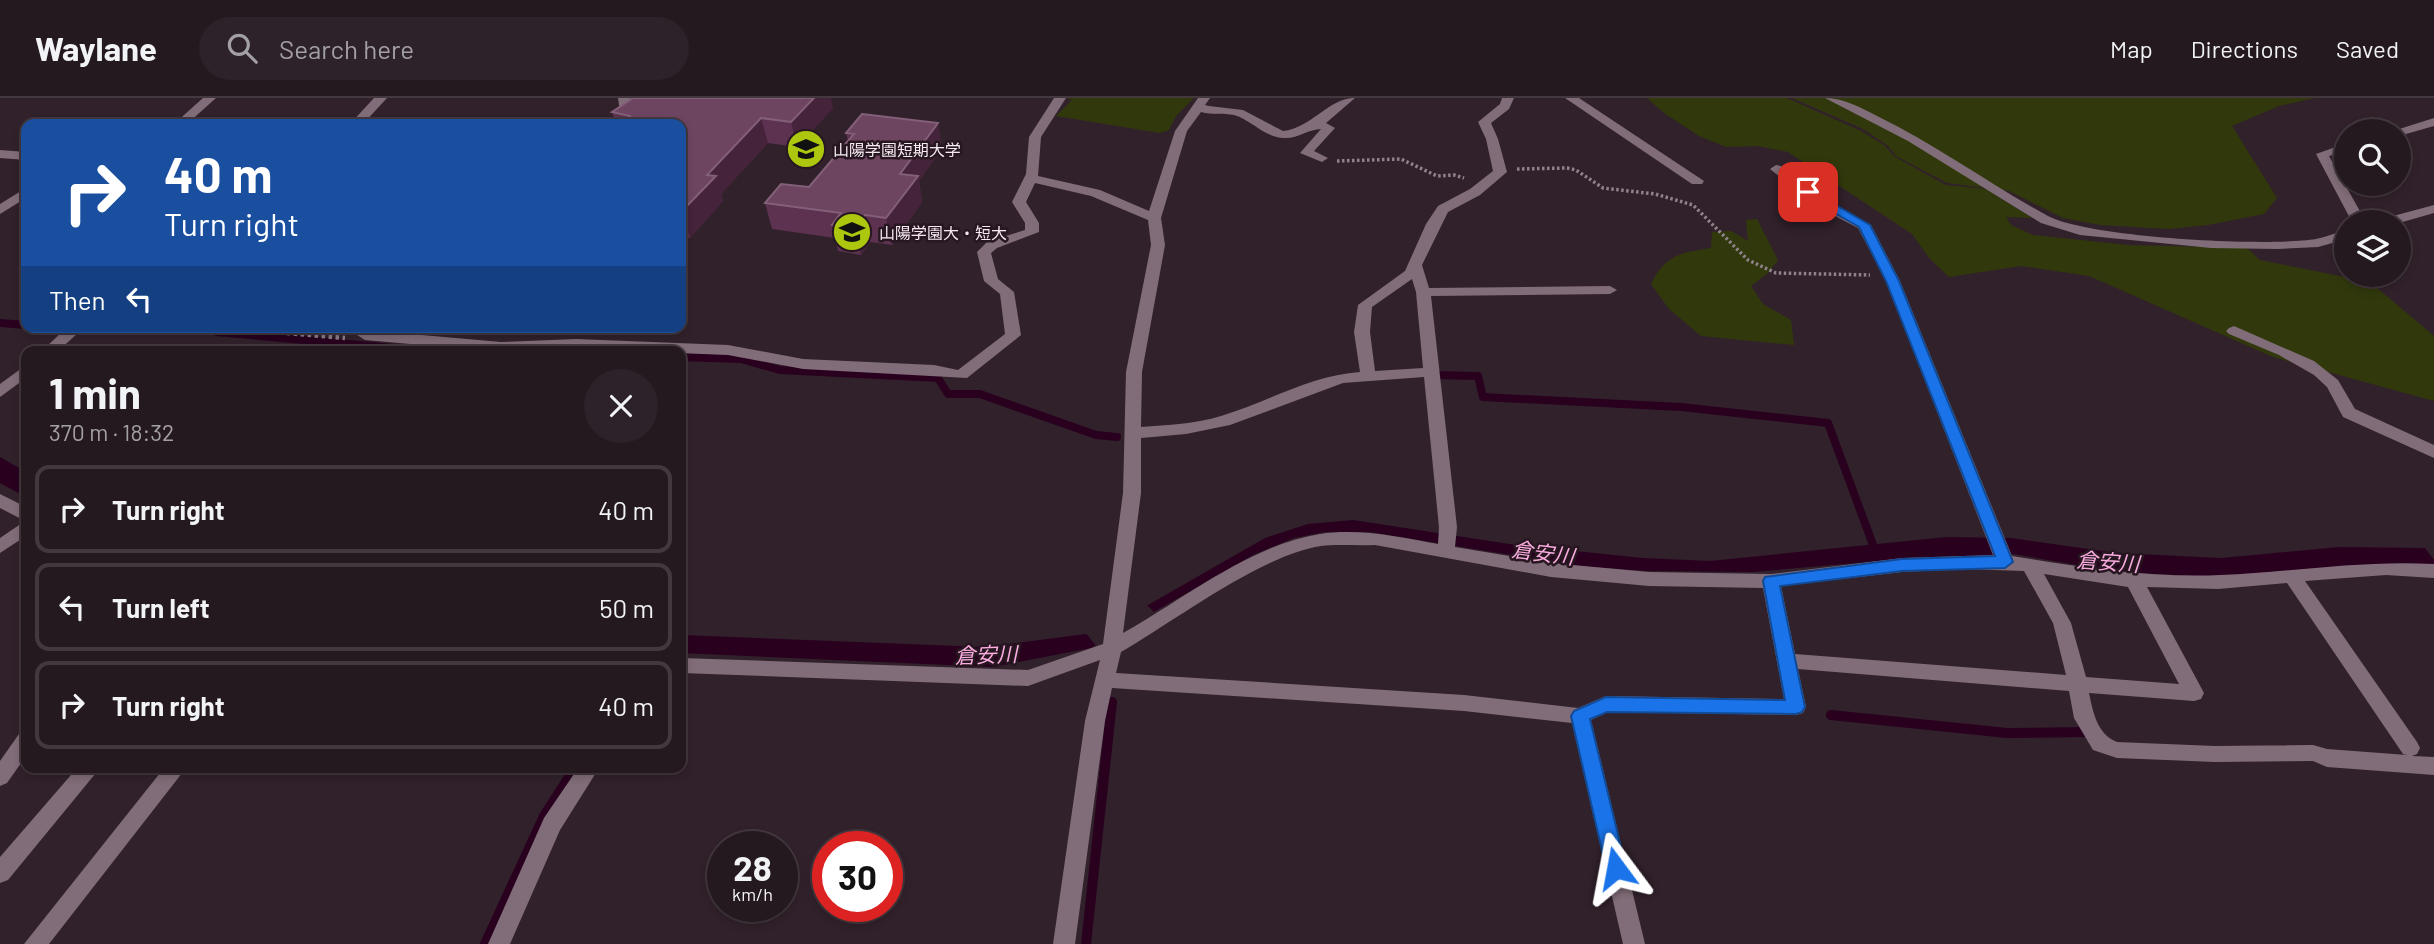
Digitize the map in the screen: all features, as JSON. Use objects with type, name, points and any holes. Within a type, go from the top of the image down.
[{"type":"street","points":[[186,119],[210,98]]},
{"type":"street","points":[[361,119],[381,98]]},
{"type":"street","points":[[624,98],[627,119]]},
{"type":"street","points":[[686,348],[728,349],[803,364],[934,370],[961,375],[1013,335],[1007,292],[992,281],[984,252],[992,245],[1032,232],[1032,223],[1019,202],[1035,172],[1033,143],[1037,133],[1057,109],[1060,98]]},
{"type":"street","points":[[1200,102],[1204,111],[1237,112],[1275,133],[1300,132],[1316,124],[1349,98]]},
{"type":"street","points":[[1368,374],[1362,332],[1365,305],[1411,273],[1433,223],[1443,209],[1500,172],[1492,144],[1492,133],[1484,122],[1505,106],[1508,98]]},
{"type":"street","points":[[1571,98],[1697,181]]},
{"type":"street","points":[[1831,98],[1912,138],[2046,220],[2085,232],[2113,237],[2211,244],[2318,243],[2334,238]]},
{"type":"street","points":[[1064,944],[1095,721],[1113,635],[1132,493],[1134,372],[1158,245],[1154,218],[1181,131],[1200,102]]},
{"type":"street","points":[[2411,129],[2434,122]]},
{"type":"street","points":[[1316,124],[1329,128],[1306,153],[1322,158]]},
{"type":"street","points":[[2334,151],[2322,154],[2334,176]]},
{"type":"street","points":[[0,154],[21,156]]},
{"type":"street","points":[[1776,169],[1824,204],[1864,225],[1890,275],[2004,559]]},
{"type":"street","points":[[1031,178],[1095,193],[1154,218]]},
{"type":"street","points":[[0,210],[21,195]]},
{"type":"street","points":[[2411,217],[2431,213]]},
{"type":"street","points":[[1415,264],[1423,292],[1446,543]]},
{"type":"street","points":[[1423,292],[1610,290]]},
{"type":"street","points":[[2234,331],[2284,352],[2321,373],[2332,382],[2342,406],[2349,413],[2434,452]]},
{"type":"street","points":[[55,346],[70,333]]},
{"type":"street","points":[[385,333],[492,346]]},
{"type":"street","points":[[525,346],[637,346]]},
{"type":"street","points":[[0,392],[21,374]]},
{"type":"street","points":[[1133,433],[1186,429],[1224,421],[1341,378],[1368,374],[1432,374]]},
{"type":"street","points":[[0,500],[21,512]]},
{"type":"street","points":[[0,547],[21,531]]},
{"type":"street","points":[[686,665],[1028,678],[1113,635],[1153,625],[1221,582],[1299,545],[1348,538],[1446,543],[1478,558],[1595,575],[1771,581],[1902,565],[2004,559],[2134,580],[2218,582],[2386,568],[2434,571]]},
{"type":"street","points":[[2029,565],[2062,623],[2090,731],[2100,744],[2117,750],[2215,754],[2313,752],[2327,758],[2434,766]]},
{"type":"street","points":[[2292,576],[2410,748]]},
{"type":"street","points":[[1787,661],[2194,693],[2134,580]]},
{"type":"street","points":[[1105,680],[1464,703],[1580,716],[1606,704],[1796,707],[1771,581]]},
{"type":"street","points":[[1580,716],[1634,944]]},
{"type":"street","points":[[0,777],[21,747]]},
{"type":"street","points":[[0,873],[86,773]]},
{"type":"street","points":[[35,944],[172,773]]},
{"type":"street","points":[[499,944],[552,825],[586,773]]},
{"type":"path","points":[[1322,158],[1363,161],[1401,159],[1437,176],[1454,175],[1482,185]]},
{"type":"path","points":[[1499,169],[1567,168],[1576,170],[1603,188],[1655,194],[1693,205],[1748,260],[1776,273],[1890,275]]},
{"type":"path","points":[[288,333],[348,338],[363,333]]},
{"type":"green space","points":[[1067,98],[1194,98],[1176,116],[1169,130],[1160,133],[1056,116],[1072,100]]},
{"type":"green space","points":[[1647,98],[1787,98],[1861,131],[1884,145],[1895,157],[1946,185],[1986,189],[2032,218],[2006,217],[2011,225],[2033,235],[2128,245],[2247,248],[2260,260],[2334,275],[2334,287],[2376,287],[2434,336],[2434,401],[2273,357],[2089,276],[2021,266],[1949,277],[1930,259],[1912,234],[1788,152],[1758,146],[1726,147],[1699,136]]},
{"type":"green space","points":[[1792,98],[2315,98],[2279,106],[2232,126],[2277,198],[2264,214],[2208,225],[2168,229],[2100,225],[2063,218],[2009,191],[1947,183],[1896,156],[1887,145],[1863,129]]},
{"type":"green space","points":[[1757,219],[1778,260],[1768,273],[1751,286],[1763,304],[1791,320],[1794,345],[1701,336],[1669,309],[1651,284],[1668,261],[1711,248],[1712,232],[1731,231],[1748,241],[1746,220]]},
{"type":"water","points":[[0,457],[21,469],[21,494],[0,483]]},
{"type":"water","name":"倉安川","points":[[1353,520],[1516,545],[1643,558],[1710,561],[1947,537],[2011,538],[2116,553],[2221,558],[2339,547],[2425,548],[2434,560],[2434,567],[2215,577],[2117,572],[2014,554],[1879,561],[1753,572],[1647,571],[1577,566],[1370,532],[1325,532],[1294,538],[1253,555],[1091,648],[993,667],[686,653],[686,635],[984,647],[1086,634],[1148,605],[1265,538],[1308,524]]},
{"type":"pier","points":[[1146,604],[1155,613],[1097,647],[1085,632]]},
{"type":"building","points":[[633,98],[814,98],[791,122],[761,118],[707,175],[716,176],[686,207],[686,119],[627,119],[630,116],[612,112]]},
{"type":"building","points":[[862,114],[938,123],[900,174],[918,176],[886,218],[865,215],[855,228],[832,225],[841,213],[765,203],[781,184],[809,187],[854,134],[846,133]]},
{"type":"waterway","points":[[0,323],[21,325]]},
{"type":"waterway","points":[[228,333],[370,346]]},
{"type":"waterway","points":[[686,357],[741,359],[780,370],[938,378],[948,394],[980,394],[1096,435],[1117,437]]},
{"type":"waterway","points":[[1431,375],[1478,376],[1483,397],[1681,407],[1828,423],[1876,553]]},
{"type":"waterway","points":[[1086,944],[1112,702]]},
{"type":"waterway","points":[[1831,715],[2007,733],[2089,732]]},
{"type":"waterway","points":[[485,944],[544,816],[572,773]]},
{"type":"place","name":"山陽学園短期大学","points":[[806,149]]},
{"type":"place","name":"山陽学園大・短大","points":[[852,232]]},
{"type":"route","points":[[1616,868],[1580,716],[1606,704],[1796,707],[1771,581],[1902,565],[2005,562],[1893,281],[1864,225],[1824,204],[1808,192]]}]
